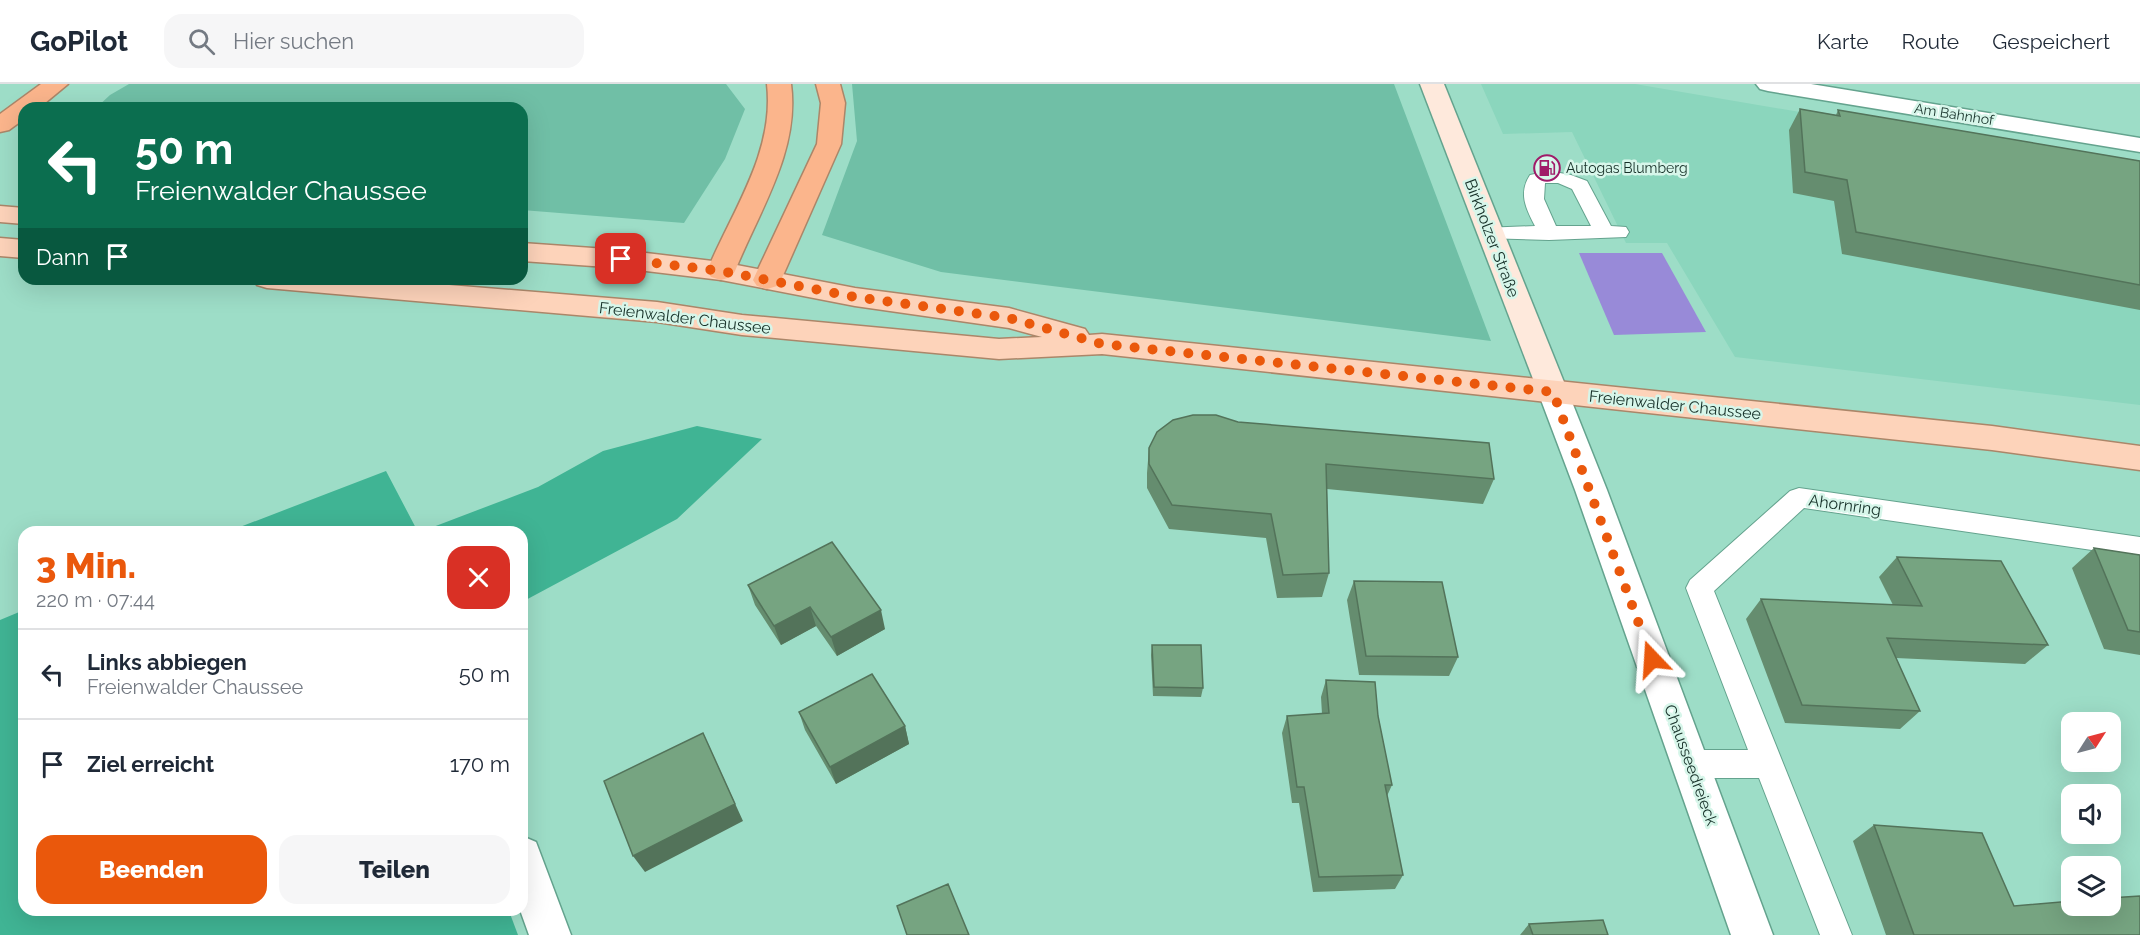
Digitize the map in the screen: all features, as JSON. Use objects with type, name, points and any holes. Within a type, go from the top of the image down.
[{"type":"highway","points":[[31,102],[56,84]]},
{"type":"highway","points":[[721,271],[735,234],[778,140],[782,110],[779,84]]},
{"type":"highway","points":[[767,280],[829,144],[833,103],[828,84]]},
{"type":"highway","points":[[0,125],[18,112]]},
{"type":"main road","name":"Birkholzer Straße","points":[[1432,84],[1553,392]]},
{"type":"main road","points":[[0,247],[18,248]]},
{"type":"main road","name":"Freienwalder Chaussee","points":[[528,252],[621,259],[721,271],[855,297],[1009,318],[1102,344]]},
{"type":"main road","points":[[721,271],[742,325]]},
{"type":"main road","points":[[689,316],[767,280]]},
{"type":"main road","name":"Freienwalder Chaussee","points":[[335,285],[689,316],[742,325],[999,349],[1102,344],[1992,438],[2140,458]]},
{"type":"street","name":"Am Bahnhof","points":[[1768,84],[2140,145]]},
{"type":"street","name":"Chausseedreieck","points":[[1553,392],[1595,501],[1752,935]]},
{"type":"street","points":[[528,873],[550,935]]},
{"type":"lane","points":[[1490,233],[1549,233],[1612,232],[1580,185],[1559,176],[1547,176],[1537,179],[1531,188],[1532,196],[1549,233]]},
{"type":"lane","name":"Ahornring","points":[[1836,935],[1699,588],[1799,498],[2140,547]]},
{"type":"lane","points":[[1691,764],[1767,764]]},
{"type":"shaded area","points":[[129,84],[726,84],[745,109],[725,159],[684,223],[528,210],[528,102],[102,102]]},
{"type":"shaded area","points":[[852,84],[1394,84],[1491,341],[941,272],[822,235],[857,141]]},
{"type":"shaded area","points":[[1481,84],[1635,84],[2140,170],[2140,405],[1735,357],[1667,243],[1626,243],[1572,132],[1503,134]]},
{"type":"shaded area","points":[[1579,253],[1662,253],[1706,332],[1614,335]]},
{"type":"shaded area","points":[[697,426],[762,439],[677,519],[528,599],[528,526],[436,526],[538,487],[603,451]]},
{"type":"shaded area","points":[[386,471],[415,526],[243,526]]},
{"type":"shaded area","points":[[18,612],[18,916],[511,916],[518,935],[0,935],[0,620]]},
{"type":"building","points":[[1800,109],[1840,116],[1838,110],[2140,161],[2140,285],[1856,232],[1847,180],[1805,172]]},
{"type":"building","points":[[1193,415],[1216,415],[1238,422],[1489,443],[1494,479],[1326,464],[1329,573],[1283,575],[1271,514],[1172,505],[1149,464],[1149,448],[1157,432],[1173,420]]},
{"type":"building","points":[[832,542],[881,610],[831,637],[810,607],[774,626],[748,585]]},
{"type":"building","points":[[2094,548],[2140,555],[2140,632],[2128,630]]},
{"type":"building","points":[[1897,557],[2001,561],[2048,645],[1887,638],[1920,711],[1802,705],[1761,599],[1922,606]]},
{"type":"building","points":[[1354,581],[1442,582],[1458,657],[1366,656]]},
{"type":"building","points":[[1152,645],[1201,645],[1203,688],[1154,687]]},
{"type":"building","points":[[872,674],[905,726],[830,767],[799,712]]},
{"type":"building","points":[[1326,680],[1375,682],[1378,716],[1392,785],[1385,785],[1403,875],[1319,877],[1304,787],[1297,787],[1287,716],[1329,713]]},
{"type":"building","points":[[703,733],[735,804],[633,856],[604,781]]},
{"type":"building","points":[[1874,825],[1982,833],[2014,906],[2061,902],[2061,916],[2121,916],[2121,897],[2140,896],[2140,935],[1914,935]]},
{"type":"building","points":[[948,884],[969,935],[907,935],[897,906]]},
{"type":"building","points":[[1603,920],[1608,935],[1533,935],[1529,924]]},
{"type":"place","name":"Autogas Blumberg","points":[[1547,168]]},
{"type":"route","points":[[621,259],[721,271],[855,297],[1009,318],[1102,344],[1553,392],[1652,659]]}]
